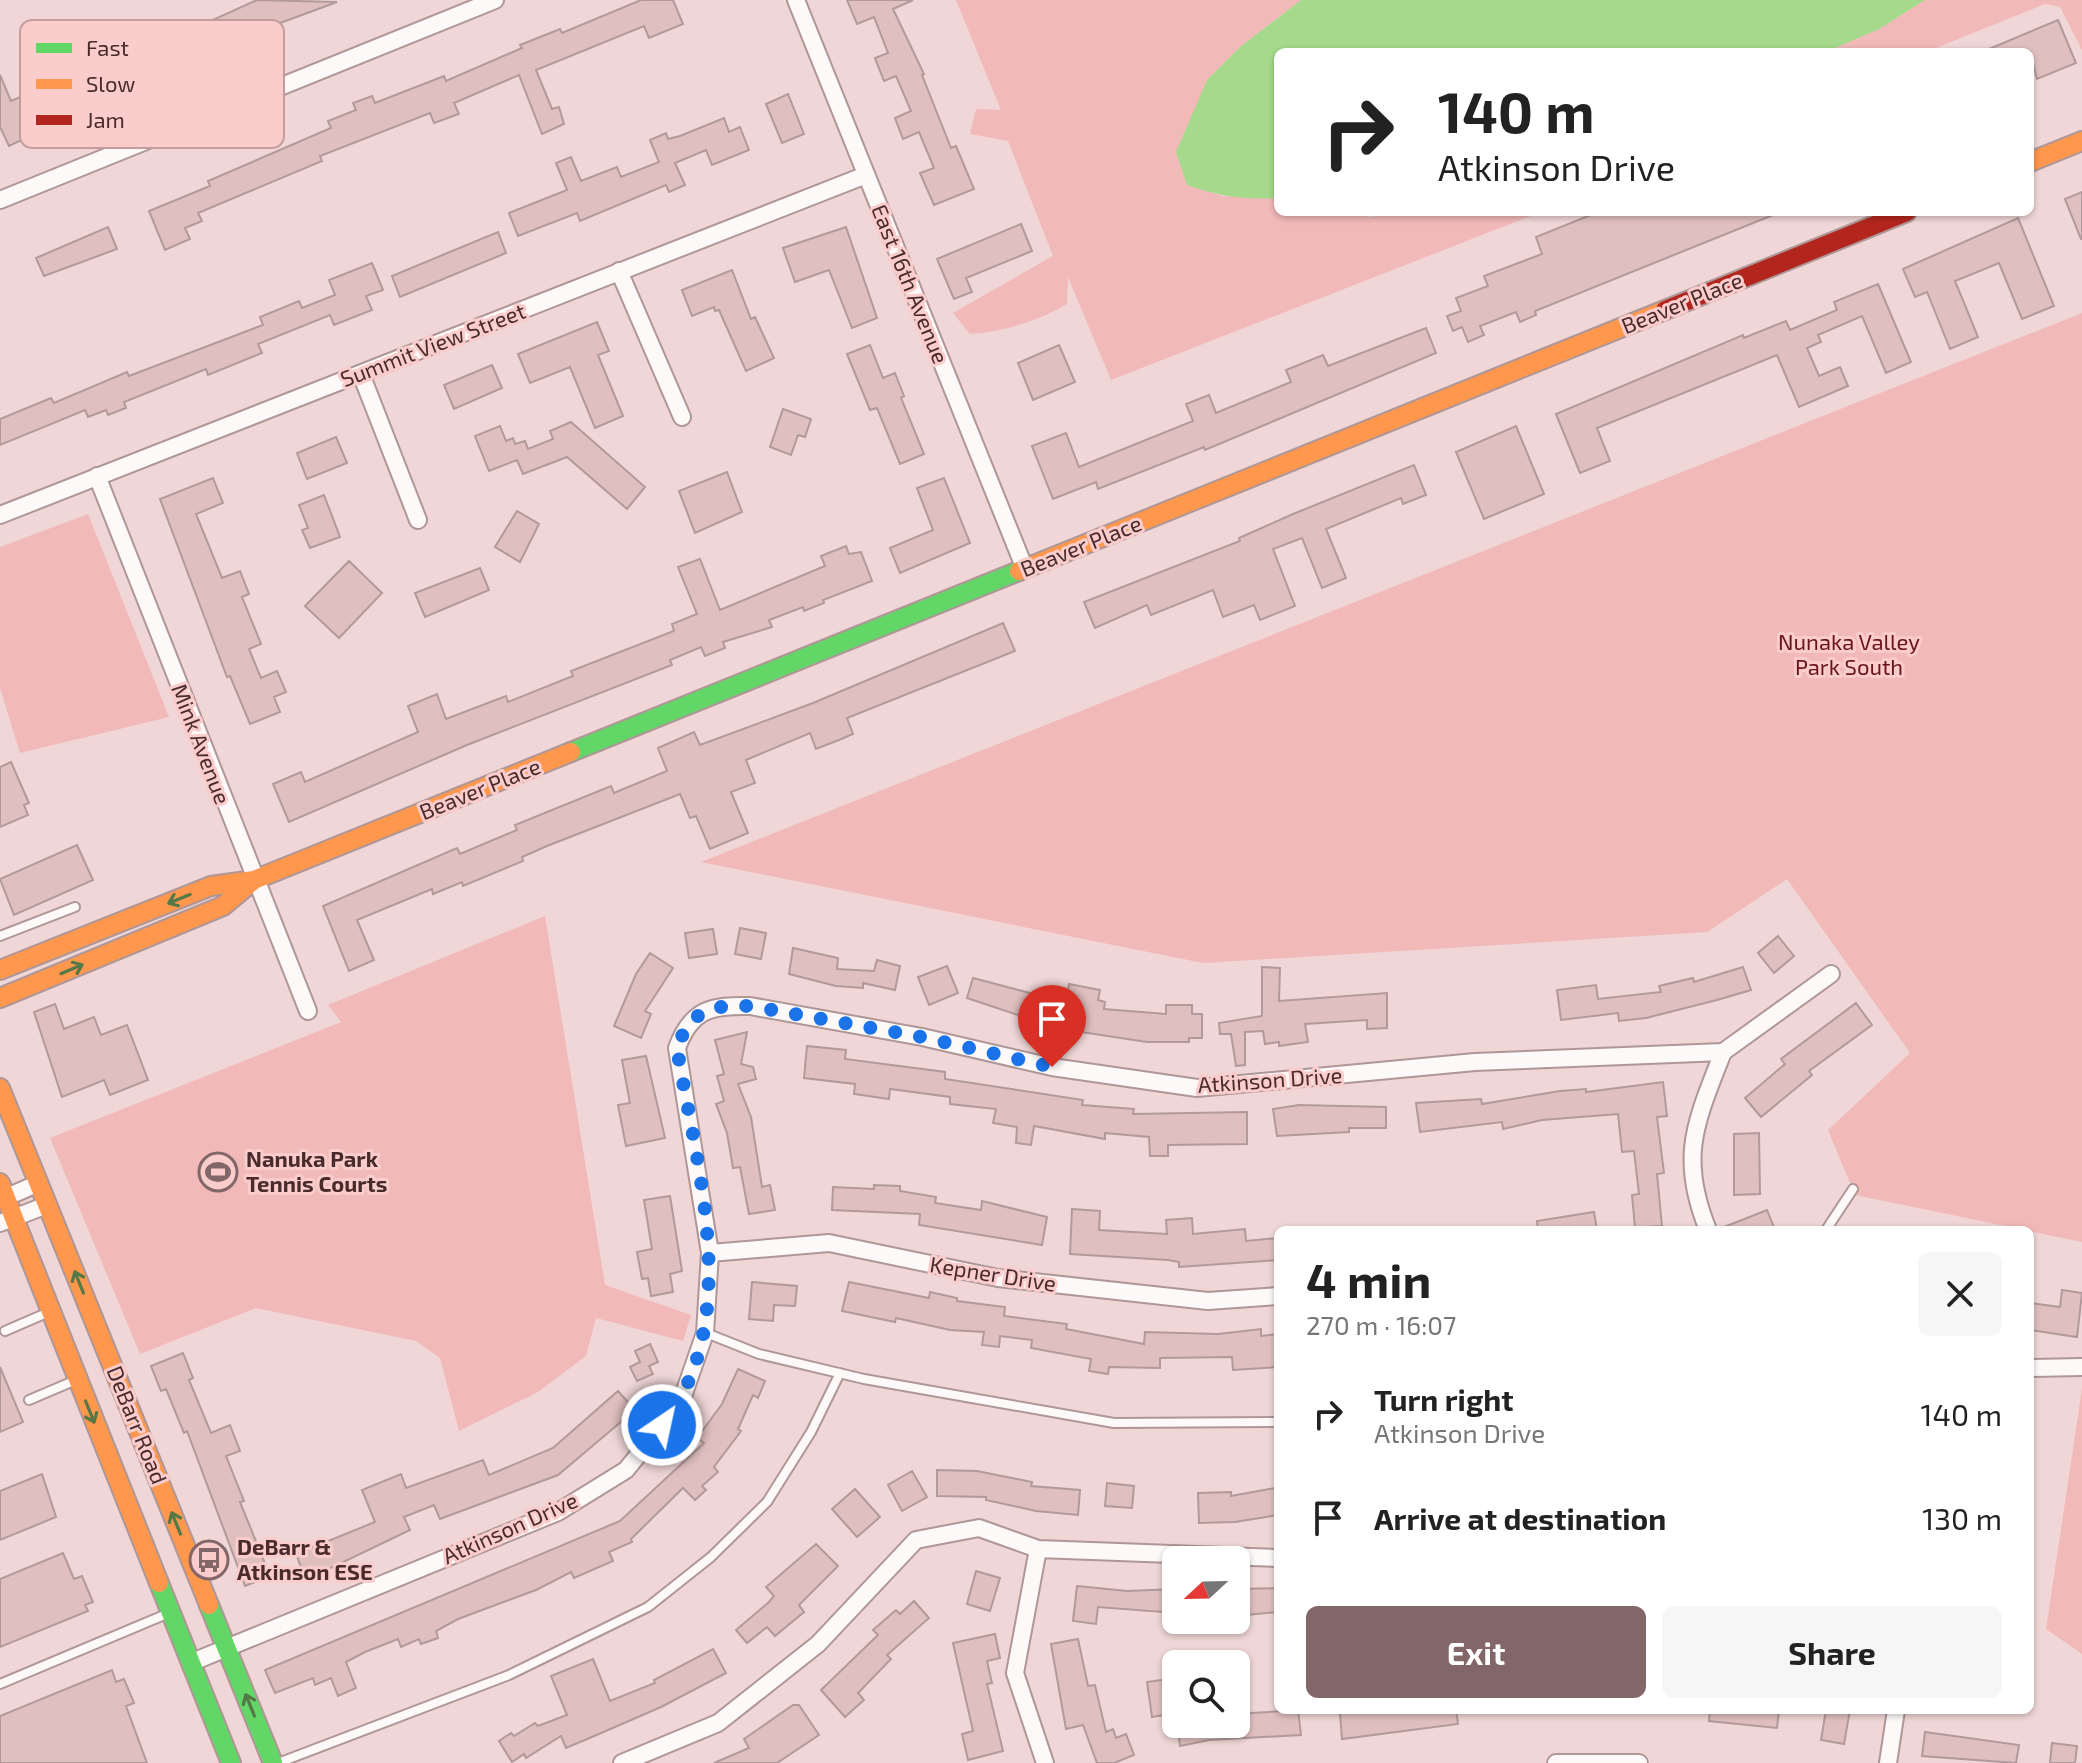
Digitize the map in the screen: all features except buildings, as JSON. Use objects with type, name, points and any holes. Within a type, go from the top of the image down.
[{"type":"street","points":[[284,85],[495,0]]},
{"type":"street","name":"East 16th Avenue","points":[[796,0],[1025,569]]},
{"type":"street","points":[[2034,160],[2082,141]]},
{"type":"street","points":[[0,200],[129,148]]},
{"type":"street","name":"Summit View Street","points":[[0,515],[866,175]]},
{"type":"street","name":"Beaver Place","points":[[0,998],[223,906],[254,880],[1897,216]]},
{"type":"street","points":[[619,271],[682,417]]},
{"type":"street","points":[[361,374],[418,520]]},
{"type":"street","name":"Mink Avenue","points":[[97,476],[308,1011]]},
{"type":"street","name":"Beaver Place","points":[[0,970],[211,886],[234,880],[254,880]]},
{"type":"street","points":[[1706,1226],[1694,1193],[1694,1129],[1723,1052],[1831,974]]},
{"type":"street","name":"Atkinson Drive","points":[[190,1663],[558,1512],[626,1470],[681,1402],[705,1333],[710,1253],[677,1048],[684,1028],[704,1011],[724,1005],[750,1006],[922,1037],[1052,1067],[1197,1088],[1475,1062],[1723,1052]]},
{"type":"street","name":"DeBarr Road","points":[[0,1088],[276,1763]]},
{"type":"street","points":[[2,1193],[39,1183]]},
{"type":"street","name":"DeBarr Road","points":[[2,1193],[7,1220],[51,1312],[231,1763]]},
{"type":"street","points":[[7,1220],[47,1205]]},
{"type":"street","name":"Kepner Drive","points":[[710,1253],[829,1243],[998,1278],[1208,1301],[1274,1296]]},
{"type":"street","points":[[2034,1368],[2082,1367]]},
{"type":"street","points":[[622,1763],[718,1723],[818,1644],[916,1540],[979,1528],[1038,1549],[1274,1558]]},
{"type":"street","points":[[1038,1549],[1015,1673],[1045,1763]]},
{"type":"street","points":[[1888,1763],[1895,1714]]},
{"type":"street","points":[[1556,1763],[1639,1763]]},
{"type":"lane","points":[[0,936],[75,907]]},
{"type":"lane","points":[[1829,1226],[1853,1189]]},
{"type":"lane","points":[[5,1331],[51,1312]]},
{"type":"lane","points":[[705,1333],[759,1354],[840,1373],[1114,1423],[1274,1422]]},
{"type":"lane","points":[[276,1763],[509,1675],[648,1607],[711,1557],[767,1502],[811,1432],[840,1373]]},
{"type":"lane","points":[[29,1400],[77,1380]]},
{"type":"lane","points":[[0,1684],[170,1613]]},
{"type":"green space","points":[[956,0],[1301,0],[1240,47],[1207,80],[1187,185],[1223,196],[1274,198],[1274,216],[1531,216],[1111,380],[1068,277],[1067,304],[1020,325],[970,334],[953,313],[1053,256],[1008,141],[970,134],[976,109],[1001,110]]},
{"type":"green space","points":[[1925,0],[2082,0],[2082,50],[2060,7],[2045,4],[1936,48],[1835,48],[1879,29]]},
{"type":"green space","name":"Nunaka Valley Park South","points":[[2082,313],[2082,1242],[2034,1232],[2034,1226],[2005,1226],[1855,1195],[1828,1130],[1910,1053],[1787,879],[1707,932],[1203,963],[701,862]]},
{"type":"green space","points":[[88,514],[169,717],[20,753],[0,688],[0,547]]},
{"type":"green space","points":[[545,916],[605,1285],[691,1315],[683,1341],[596,1318],[586,1356],[538,1392],[459,1431],[440,1358],[416,1341],[256,1308],[140,1354],[50,1138],[341,1022],[328,1005]]},
{"type":"green space","points":[[2082,1389],[2082,1654],[2046,1629]]},
{"type":"shaded area","points":[[1301,0],[1925,0],[1879,29],[1835,48],[1274,48],[1274,198],[1232,196],[1187,185],[1176,152],[1207,80],[1240,47]]},
{"type":"traffic: fast","points":[[571,752],[1019,571]]},
{"type":"traffic: fast","points":[[159,1583],[231,1763]]},
{"type":"traffic: fast","points":[[209,1605],[273,1763]]},
{"type":"traffic: slow","points":[[2034,160],[2082,141]]},
{"type":"traffic: slow","points":[[1019,571],[1665,310]]},
{"type":"traffic: slow","points":[[0,998],[223,906],[254,880],[571,752]]},
{"type":"traffic: slow","points":[[0,970],[211,886],[254,880]]},
{"type":"traffic: slow","points":[[0,1088],[209,1605]]},
{"type":"traffic: slow","points":[[0,1183],[159,1583]]},
{"type":"traffic: jam","points":[[1665,310],[1897,216]]},
{"type":"place","name":"Nanuka Park Tennis Courts","points":[[218,1172]]},
{"type":"place","name":"DeBarr & Atkinson ESE","points":[[209,1560]]},
{"type":"route","points":[[662,1425],[681,1402],[705,1333],[710,1253],[677,1048],[684,1028],[704,1011],[724,1005],[750,1006],[922,1037],[1052,1067]]}]
